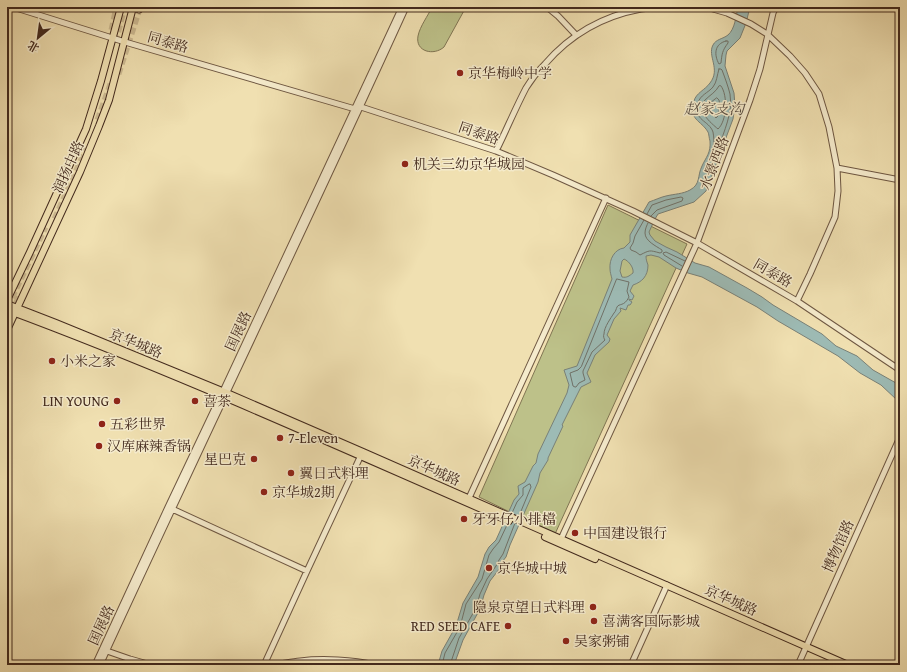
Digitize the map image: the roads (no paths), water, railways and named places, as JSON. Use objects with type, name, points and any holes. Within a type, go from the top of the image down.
[{"type":"main road","name":"润扬中路","points":[[7,300],[86,129],[121,7]]},
{"type":"main road","name":"润扬中路","points":[[7,330],[80,172],[99,126],[109,100],[124,42],[137,8]]},
{"type":"main road","name":"京华城路","points":[[7,304],[16,310],[56,323],[362,454],[806,649],[838,665]]},
{"type":"main road","name":"京华城路","points":[[7,310],[16,310]]},
{"type":"main road","name":"京华城路","points":[[362,454],[469,498],[499,514]]},
{"type":"main road","name":"京华城路","points":[[530,528],[561,539],[666,587]]},
{"type":"main road","name":"京华城路","points":[[806,649],[848,665]]},
{"type":"street","name":"同泰路","points":[[13,7],[124,42],[355,109]]},
{"type":"street","name":"国展路","points":[[224,395],[402,7]]},
{"type":"street","name":"国展路","points":[[100,665],[105,650],[170,508],[361,107],[406,7]]},
{"type":"street","points":[[547,7],[576,35]]},
{"type":"street","points":[[496,152],[527,87],[554,54],[576,35],[615,16],[641,9],[664,7],[702,7]]},
{"type":"street","points":[[706,7],[727,13],[768,34],[805,73],[819,94],[830,127],[837,168],[838,191],[835,217],[797,301]]},
{"type":"street","name":"水景西路","points":[[561,539],[697,243],[750,100],[760,69],[773,12],[776,7]]},
{"type":"street","name":"同泰路","points":[[361,107],[496,152],[633,210],[697,243],[797,301],[900,370]]},
{"type":"street","points":[[355,109],[361,107]]},
{"type":"street","points":[[837,168],[900,180]]},
{"type":"street","points":[[469,498],[606,198]]},
{"type":"street","name":"博物馆路","points":[[798,665],[900,437]]},
{"type":"street","points":[[264,665],[362,454]]},
{"type":"street","points":[[170,508],[307,571]]},
{"type":"street","points":[[631,665],[666,587]]},
{"type":"street","name":"国展路","points":[[95,665],[105,650]]},
{"type":"street","points":[[105,650],[151,665]]},
{"type":"street","points":[[272,665],[301,661],[331,660],[362,662],[376,665]]},
{"type":"water","name":"赵家支沟","points":[[738,7],[750,7],[740,38],[727,51],[726,55],[725,66],[734,93],[735,106],[733,119],[706,191],[694,202],[658,214],[649,232],[650,235],[655,241],[695,263],[709,267],[747,288],[822,334],[836,346],[857,356],[873,370],[896,383],[900,389],[900,402],[881,385],[860,373],[838,356],[757,307],[702,277],[676,268],[659,257],[651,255],[646,256],[648,269],[646,275],[642,280],[633,285],[630,291],[634,296],[632,300],[629,299],[632,302],[628,305],[626,310],[620,308],[621,311],[614,319],[607,335],[610,339],[609,342],[595,355],[587,373],[591,382],[581,387],[562,425],[563,426],[548,460],[540,473],[538,482],[506,557],[490,581],[480,609],[463,640],[454,665],[438,665],[442,651],[456,626],[463,603],[478,577],[485,554],[496,540],[514,500],[519,494],[518,486],[525,482],[536,463],[538,454],[567,393],[569,385],[564,370],[577,366],[612,279],[610,262],[613,255],[630,242],[630,235],[649,202],[664,196],[687,191],[696,185],[700,170],[709,152],[710,141],[708,132],[694,116],[694,101],[713,78],[713,45],[716,41],[728,35],[734,26]],"holes":[[[624,259],[632,267],[633,273],[627,277],[622,277],[620,271],[622,261]]]},
{"type":"tunnel","points":[[112,30],[117,7]]},
{"type":"tunnel","points":[[115,42],[124,7]]},
{"type":"tunnel","points":[[118,74],[139,9]]},
{"type":"tunnel","points":[[98,120],[111,84]]},
{"type":"tunnel","points":[[55,219],[87,148]]},
{"type":"tunnel","points":[[7,307],[45,227]]},
{"type":"tunnel","points":[[7,322],[21,294]]},
{"type":"place","name":"京华梅岭中学","points":[[460,73]]},
{"type":"place","name":"机关三幼京华城园","points":[[405,164]]},
{"type":"place","name":"小米之家","points":[[52,361]]},
{"type":"place","name":"LIN YOUNG","points":[[117,401]]},
{"type":"place","name":"喜茶","points":[[195,401]]},
{"type":"place","name":"五彩世界","points":[[102,424]]},
{"type":"place","name":"7-Eleven","points":[[280,438]]},
{"type":"place","name":"汉库麻辣香锅","points":[[99,446]]},
{"type":"place","name":"星巴克","points":[[254,459]]},
{"type":"place","name":"翼日式料理","points":[[291,473]]},
{"type":"place","name":"京华城2期","points":[[264,492]]},
{"type":"place","name":"牙牙仔小排檔","points":[[464,519]]},
{"type":"place","name":"中国建设银行","points":[[575,533]]},
{"type":"place","name":"京华城中城","points":[[489,568]]},
{"type":"place","name":"隐泉京望日式料理","points":[[593,607]]},
{"type":"place","name":"喜满客国际影城","points":[[594,621]]},
{"type":"place","name":"RED SEED CAFE","points":[[508,626]]},
{"type":"place","name":"吴家粥铺","points":[[566,641]]}]
